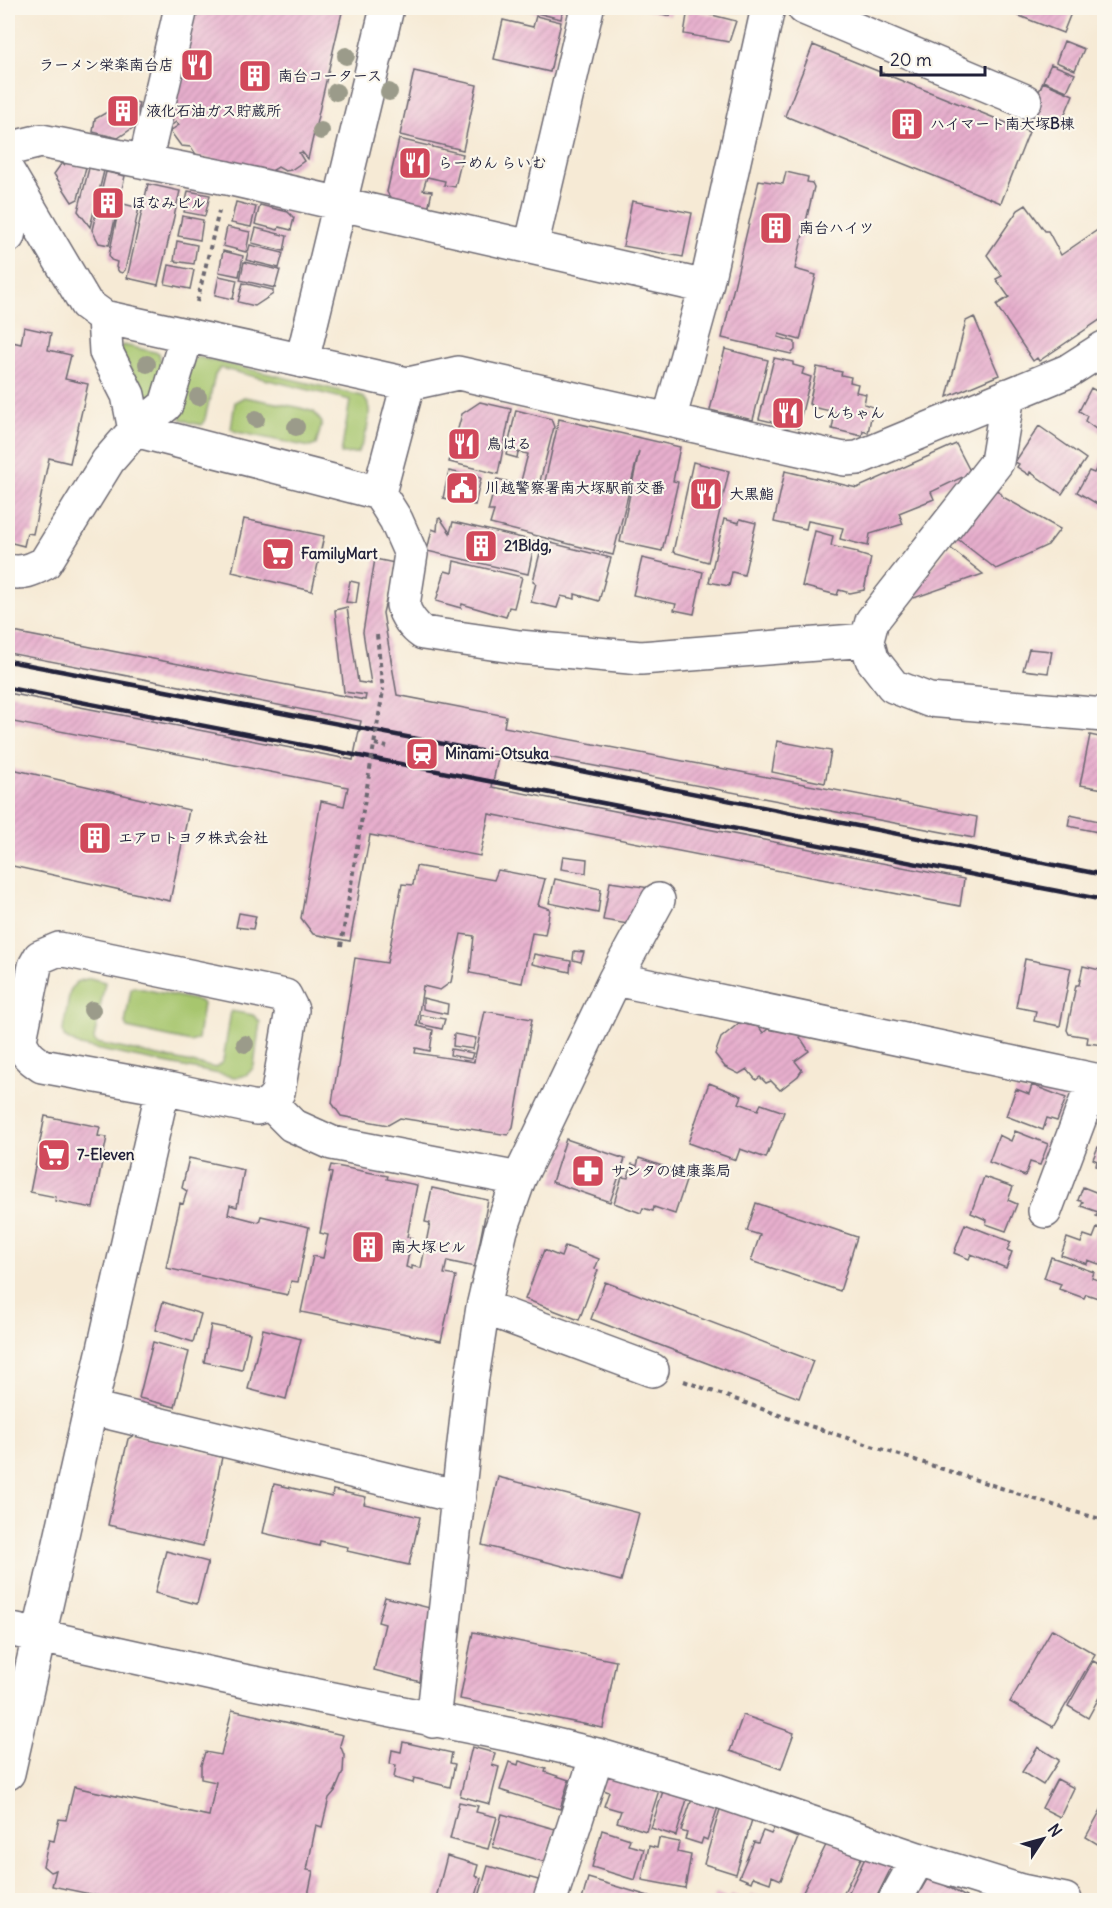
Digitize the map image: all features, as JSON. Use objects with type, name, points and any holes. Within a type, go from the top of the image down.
[{"type":"street","points":[[145,162],[181,8]]},
{"type":"street","points":[[302,361],[387,8]]},
{"type":"street","points":[[531,247],[587,8]]},
{"type":"street","points":[[669,420],[706,287],[768,8]]},
{"type":"street","points":[[804,8],[1025,101]]},
{"type":"street","points":[[8,149],[40,141],[227,178],[706,287]]},
{"type":"street","points":[[8,236],[13,182]]},
{"type":"street","points":[[13,182],[86,304],[105,317],[408,384],[458,373],[844,459],[858,458],[1068,370],[1104,348]]},
{"type":"street","points":[[105,317],[106,352],[128,395],[135,430]]},
{"type":"street","points":[[8,571],[17,573],[32,571],[45,563],[108,461],[135,430],[166,405],[187,335]]},
{"type":"street","points":[[379,493],[408,384]]},
{"type":"street","points":[[1008,395],[997,462],[872,621],[867,640],[872,659],[893,686],[929,700],[1104,715]]},
{"type":"street","points":[[135,430],[379,493],[396,520],[411,554],[403,605],[404,611],[423,633],[519,647],[641,658],[867,640]]},
{"type":"street","points":[[433,1721],[470,1390],[483,1307],[501,1230],[519,1179],[615,979],[658,900]]},
{"type":"street","points":[[59,949],[285,996],[292,1010],[278,1092],[270,1103],[257,1108],[163,1088],[19,1063],[23,1050],[20,1040],[35,966],[40,957],[49,951],[59,949]]},
{"type":"street","points":[[615,979],[1099,1081],[1045,1211]]},
{"type":"street","points":[[8,1773],[23,1632],[91,1408],[163,1088]]},
{"type":"street","points":[[270,1103],[292,1125],[332,1143],[519,1179]]},
{"type":"street","points":[[483,1307],[652,1370]]},
{"type":"street","points":[[91,1408],[459,1497]]},
{"type":"street","points":[[23,1632],[597,1755],[717,1791],[1021,1891],[1065,1900]]},
{"type":"street","points":[[550,1900],[597,1755]]},
{"type":"street","points":[[895,1900],[918,1859]]},
{"type":"path","points":[[197,303],[227,178]]},
{"type":"path","points":[[341,946],[384,691]]},
{"type":"path","points":[[375,744],[387,747]]},
{"type":"path","points":[[652,1370],[807,1425],[1104,1520]]},
{"type":"green space","points":[[123,345],[159,353],[162,366],[153,397],[147,397],[141,390],[119,349]]},
{"type":"green space","points":[[198,357],[362,396],[368,404],[369,415],[360,449],[357,453],[341,454],[350,400],[220,368],[215,375],[202,425],[181,419],[178,409],[190,363]]},
{"type":"green space","points":[[244,397],[314,412],[322,423],[316,445],[310,447],[231,429],[235,402]]},
{"type":"green space","points":[[90,978],[105,982],[94,1039],[96,1043],[216,1068],[223,1061],[231,1011],[253,1015],[260,1022],[254,1066],[246,1075],[234,1077],[80,1046],[64,1037],[63,1030],[70,991],[76,982]]},
{"type":"green space","points":[[134,987],[200,1001],[203,1004],[198,1039],[191,1042],[127,1028],[125,1024],[131,989]]},
{"type":"building","points":[[196,8],[343,8],[308,159],[302,152],[299,153],[304,161],[291,170],[285,171],[278,167],[270,172],[197,156],[191,147],[181,146],[170,131],[179,125],[176,122],[168,128]]},
{"type":"building","points":[[517,8],[563,8],[561,19]]},
{"type":"building","points":[[639,8],[672,8],[670,16]]},
{"type":"building","points":[[721,8],[742,8],[741,13]]},
{"type":"building","points":[[999,8],[1073,8],[1063,33]]},
{"type":"building","points":[[688,9],[736,21],[729,42],[684,34]]},
{"type":"building","points":[[536,16],[561,22],[550,72],[494,59],[503,20],[533,27]]},
{"type":"building","points":[[1064,41],[1084,49],[1075,70],[1056,62]]},
{"type":"building","name":"ハイマート南大塚B棟","points":[[813,45],[1029,132],[1001,203],[785,116]]},
{"type":"building","points":[[1051,64],[1075,74],[1067,91],[1043,81]]},
{"type":"building","points":[[414,71],[477,85],[463,150],[400,135]]},
{"type":"building","points":[[1043,82],[1073,95],[1059,128],[1029,116]]},
{"type":"building","name":"液化石油ガス貯蔵所","points":[[128,100],[139,103],[134,127],[118,138],[93,132],[95,119]]},
{"type":"building","points":[[399,139],[463,154],[455,187],[444,185],[445,181],[427,177],[423,190],[432,191],[428,210],[392,201],[387,192]]},
{"type":"building","points":[[66,162],[86,167],[78,199],[72,202],[54,174],[62,163],[64,165]]},
{"type":"building","points":[[89,168],[104,171],[90,227],[78,211]]},
{"type":"building","name":"ほなみビル","points":[[106,172],[125,176],[109,245],[99,243],[92,230]]},
{"type":"building","name":"南台ハイツ","points":[[786,172],[808,177],[807,182],[812,183],[814,187],[795,269],[816,275],[800,340],[779,334],[778,337],[795,342],[795,350],[791,354],[722,338],[759,180],[783,184]]},
{"type":"building","points":[[148,184],[180,191],[158,285],[127,278]]},
{"type":"building","points":[[188,191],[210,195],[205,216],[184,212]]},
{"type":"building","points":[[632,201],[692,213],[683,257],[623,246]]},
{"type":"building","points":[[236,202],[256,207],[251,227],[231,223]]},
{"type":"building","points":[[120,203],[139,208],[125,270],[122,273],[116,267],[117,262],[111,260],[109,255]]},
{"type":"building","points":[[260,205],[288,212],[294,218],[291,230],[279,227],[278,230],[255,224]]},
{"type":"building","points":[[1026,205],[1045,231],[1048,231],[1061,255],[1099,229],[1104,236],[1104,317],[1039,361],[1037,358],[1033,361],[996,305],[1009,297],[996,279],[1002,276],[987,255],[1018,210]]},
{"type":"building","points":[[182,216],[203,220],[200,240],[178,236]]},
{"type":"building","points":[[227,227],[250,232],[246,252],[223,246]]},
{"type":"building","points":[[256,228],[287,236],[284,251],[252,243]]},
{"type":"building","points":[[177,241],[197,245],[194,264],[174,261]]},
{"type":"building","points":[[250,245],[283,253],[279,268],[246,260]]},
{"type":"building","points":[[223,251],[243,256],[239,276],[219,272]]},
{"type":"building","points":[[244,262],[280,270],[275,288],[240,280]]},
{"type":"building","points":[[169,265],[194,270],[190,289],[165,284]]},
{"type":"building","points":[[219,276],[237,280],[233,299],[215,295]]},
{"type":"building","points":[[243,283],[273,290],[273,294],[255,306],[238,302]]},
{"type":"building","points":[[974,317],[999,375],[947,397],[966,321]]},
{"type":"building","points":[[24,327],[51,333],[48,350],[71,355],[65,379],[88,384],[70,463],[49,458],[33,534],[27,533],[24,546],[8,542],[8,341],[21,344]]},
{"type":"building","points":[[725,349],[768,360],[753,420],[710,410]]},
{"type":"building","points":[[774,358],[793,362],[793,365],[804,368],[802,374],[811,377],[798,428],[759,419]]},
{"type":"building","points":[[817,367],[842,372],[841,375],[851,377],[850,382],[858,384],[856,392],[866,394],[864,404],[873,407],[868,433],[863,431],[862,436],[832,429],[835,412],[812,407],[809,404]]},
{"type":"building","points":[[1104,384],[1104,435],[1085,421],[1087,416],[1079,411],[1091,388],[1100,393]]},
{"type":"building","points":[[480,402],[511,409],[498,474],[449,462],[462,414]]},
{"type":"building","points":[[516,410],[551,419],[554,427],[539,485],[521,481],[528,454],[518,452],[517,458],[506,455]]},
{"type":"building","points":[[559,419],[680,447],[673,481],[678,482],[662,551],[620,542],[639,451],[613,555],[490,524],[494,511],[488,511],[497,479],[543,490]]},
{"type":"building","points":[[1039,426],[1086,459],[1062,494],[1030,472],[1029,475],[1017,467],[1019,464],[1015,462]]},
{"type":"building","points":[[956,444],[971,473],[931,492],[934,499],[899,513],[903,524],[870,534],[868,546],[840,539],[843,528],[808,521],[806,529],[774,522],[785,471],[857,488]]},
{"type":"building","points":[[1104,453],[1104,508],[1077,492],[1089,471],[1094,473]]},
{"type":"building","points":[[693,462],[729,471],[708,562],[673,552]]},
{"type":"building","name":"川越警察署南大塚駅前交番","points":[[449,471],[481,478],[475,505],[443,498]]},
{"type":"building","points":[[994,489],[1003,497],[1060,529],[1048,545],[996,569],[955,537]]},
{"type":"building","name":"21Bldg,","points":[[440,518],[450,533],[453,522],[535,541],[528,574],[427,551],[432,529],[437,531]]},
{"type":"building","name":"FamilyMart","points":[[244,519],[324,536],[312,591],[232,572]]},
{"type":"building","points":[[724,519],[739,523],[740,519],[756,523],[744,575],[732,572],[729,586],[709,582]]},
{"type":"building","points":[[815,531],[833,536],[831,546],[858,552],[858,554],[871,558],[864,590],[850,593],[839,590],[837,595],[802,586]]},
{"type":"building","points":[[543,541],[611,558],[599,601],[575,594],[575,599],[561,596],[557,608],[531,602],[536,583],[533,581]]},
{"type":"building","points":[[949,547],[983,574],[914,598],[911,596]]},
{"type":"building","points":[[642,558],[703,572],[694,614],[674,610],[676,604],[633,595]]},
{"type":"building","points":[[375,559],[395,563],[383,613],[397,695],[506,716],[504,727],[977,817],[974,838],[500,748],[492,787],[964,879],[960,906],[489,814],[480,856],[370,835],[350,941],[313,934],[301,918],[321,801],[344,806],[348,787],[8,721],[8,693],[353,760],[361,721],[8,653],[8,631],[365,700],[366,695],[344,692],[335,610],[347,607],[358,682],[371,684],[363,632]]},
{"type":"building","points":[[454,561],[522,577],[514,608],[509,607],[506,617],[462,604],[461,608],[436,601],[445,571],[452,573]]},
{"type":"building","points":[[350,581],[359,583],[356,603],[346,602]]},
{"type":"building","points":[[1029,649],[1052,651],[1048,673],[1023,670]]},
{"type":"building","points":[[1090,735],[1104,738],[1104,789],[1080,785]]},
{"type":"building","points":[[777,741],[831,751],[825,783],[772,772]]},
{"type":"building","name":"エアロトヨタ株式会社","points":[[8,768],[189,810],[170,901],[8,865]]},
{"type":"building","points":[[1070,815],[1104,822],[1103,833],[1068,826]]},
{"type":"building","points":[[563,856],[587,859],[586,873],[561,869]]},
{"type":"building","points":[[416,866],[494,880],[498,870],[545,879],[538,905],[550,909],[545,935],[532,933],[522,983],[470,973],[474,936],[461,934],[451,982],[440,990],[423,986],[417,1026],[433,1030],[430,1051],[416,1048],[415,1053],[474,1062],[485,1011],[532,1019],[513,1127],[508,1135],[400,1118],[388,1125],[341,1116],[332,1103],[355,958],[387,963],[402,884],[413,885]]},
{"type":"building","points":[[555,879],[601,889],[598,913],[549,903]]},
{"type":"building","points":[[610,882],[650,888],[628,924],[603,920]]},
{"type":"building","points":[[239,913],[256,916],[253,929],[236,927]]},
{"type":"building","points":[[574,951],[584,952],[581,962],[573,960]]},
{"type":"building","points":[[534,954],[571,961],[570,972],[532,964]]},
{"type":"building","points":[[1025,959],[1071,968],[1060,1026],[1034,1021],[1036,1011],[1016,1007]]},
{"type":"building","points":[[1083,966],[1104,971],[1104,1045],[1087,1043],[1088,1037],[1069,1034],[1067,1030],[1076,985],[1079,985]]},
{"type":"building","points":[[423,998],[448,1004],[447,1014],[423,1009]]},
{"type":"building","points":[[421,1015],[445,1019],[442,1029],[420,1024]]},
{"type":"building","points":[[739,1023],[759,1027],[763,1033],[768,1029],[798,1034],[809,1051],[795,1061],[802,1070],[798,1076],[780,1090],[771,1081],[766,1083],[760,1077],[756,1080],[747,1069],[739,1074],[725,1067],[715,1054],[721,1038]]},
{"type":"building","points":[[454,1034],[476,1038],[473,1049],[453,1046]]},
{"type":"building","points":[[451,1049],[473,1053],[471,1059],[450,1055]]},
{"type":"building","points":[[709,1083],[742,1096],[739,1103],[758,1110],[761,1104],[784,1112],[766,1158],[740,1149],[736,1160],[688,1143]]},
{"type":"building","points":[[1032,1085],[1066,1098],[1057,1121],[1047,1118],[1043,1130],[1006,1116],[1016,1089],[1029,1094]]},
{"type":"building","points":[[45,1116],[100,1127],[98,1136],[107,1137],[93,1208],[55,1201],[56,1197],[30,1192]]},
{"type":"building","points":[[1015,1131],[1048,1144],[1040,1165],[1030,1162],[1025,1176],[989,1162],[999,1135],[1011,1141]]},
{"type":"building","name":"サンタの健康薬局","points":[[566,1139],[625,1159],[610,1202],[552,1182]]},
{"type":"building","points":[[1098,1147],[1104,1150],[1104,1169],[1096,1166],[1097,1161],[1093,1159]]},
{"type":"building","points":[[189,1158],[244,1170],[237,1207],[230,1205],[228,1214],[259,1222],[261,1216],[309,1227],[298,1282],[291,1281],[288,1295],[166,1268],[180,1203],[183,1204],[187,1191],[182,1188]]},
{"type":"building","points":[[639,1158],[688,1175],[675,1214],[654,1207],[653,1211],[643,1208],[641,1213],[614,1203],[622,1177],[628,1178],[632,1164],[637,1166]]},
{"type":"building","name":"南大塚ビル","points":[[331,1165],[388,1176],[387,1179],[417,1185],[407,1237],[412,1238],[406,1267],[412,1269],[412,1266],[421,1268],[430,1223],[425,1222],[432,1188],[488,1200],[475,1267],[447,1261],[444,1274],[456,1276],[441,1341],[301,1312],[313,1256],[323,1258],[328,1235],[320,1233],[332,1173],[329,1172]]},
{"type":"building","points":[[984,1177],[1013,1187],[1008,1200],[1017,1204],[1006,1231],[986,1224],[987,1220],[971,1213]]},
{"type":"building","points":[[1102,1184],[1104,1185],[1104,1220],[1096,1216],[1098,1212],[1081,1206],[1083,1202],[1078,1200],[1083,1187],[1098,1193]]},
{"type":"building","points":[[756,1203],[857,1237],[840,1291],[751,1261],[760,1235],[747,1231]]},
{"type":"building","points":[[965,1224],[1011,1242],[1007,1250],[1012,1252],[1006,1268],[971,1254],[969,1259],[954,1253]]},
{"type":"building","points":[[1097,1228],[1104,1231],[1104,1266],[1088,1260],[1087,1264],[1061,1255],[1067,1238],[1081,1243],[1084,1235],[1093,1238]]},
{"type":"building","points":[[565,1246],[599,1259],[595,1269],[598,1270],[579,1320],[525,1299],[544,1250],[561,1257]]},
{"type":"building","points":[[1051,1257],[1094,1272],[1092,1278],[1104,1282],[1104,1300],[1086,1294],[1084,1298],[1059,1289],[1061,1284],[1044,1278]]},
{"type":"building","points":[[605,1282],[813,1361],[799,1398],[591,1319]]},
{"type":"building","points":[[163,1302],[201,1314],[193,1342],[155,1330]]},
{"type":"building","points":[[211,1325],[250,1333],[242,1370],[204,1362]]},
{"type":"building","points":[[263,1329],[301,1339],[286,1399],[248,1389]]},
{"type":"building","points":[[153,1342],[189,1352],[175,1407],[139,1398]]},
{"type":"building","points":[[134,1435],[222,1457],[203,1546],[108,1525],[128,1439]]},
{"type":"building","points":[[498,1477],[639,1513],[621,1581],[482,1545]]},
{"type":"building","points":[[274,1484],[332,1497],[333,1490],[366,1497],[364,1504],[420,1517],[409,1565],[347,1551],[348,1547],[320,1541],[319,1546],[263,1533]]},
{"type":"building","points":[[166,1551],[208,1562],[197,1604],[155,1593]]},
{"type":"building","points":[[385,1597],[434,1609],[421,1682],[374,1670],[385,1624],[378,1622]]},
{"type":"building","points":[[1052,1629],[1095,1654],[1053,1727],[1010,1702]]},
{"type":"building","points":[[473,1632],[616,1661],[603,1728],[460,1699]]},
{"type":"building","points":[[1093,1661],[1104,1667],[1104,1688],[1088,1718],[1068,1706]]},
{"type":"building","points":[[232,1710],[343,1735],[340,1745],[344,1755],[343,1772],[335,1791],[329,1798],[322,1827],[316,1825],[307,1870],[313,1871],[307,1900],[118,1900],[52,1886],[56,1870],[50,1872],[43,1866],[49,1840],[54,1841],[59,1819],[66,1820],[74,1787],[209,1816],[216,1782],[201,1779],[201,1765],[205,1752],[221,1755]]},
{"type":"building","points":[[743,1715],[794,1733],[781,1769],[730,1751]]},
{"type":"building","points":[[403,1742],[452,1753],[450,1763],[455,1764],[450,1787],[414,1778],[413,1783],[394,1778],[396,1765],[390,1764],[392,1750],[401,1752]]},
{"type":"building","points":[[472,1747],[495,1753],[492,1765],[499,1767],[490,1804],[460,1796]]},
{"type":"building","points":[[1038,1747],[1059,1760],[1043,1785],[1022,1772]]},
{"type":"building","points":[[519,1761],[546,1769],[545,1772],[569,1780],[560,1809],[500,1790],[509,1762],[518,1765]]},
{"type":"building","points":[[618,1773],[660,1787],[646,1831],[617,1822],[621,1811],[604,1806],[609,1792],[601,1789],[606,1775],[617,1778]]},
{"type":"building","points":[[1057,1779],[1074,1788],[1060,1817],[1042,1808]]},
{"type":"building","points":[[664,1788],[688,1796],[676,1836],[651,1828]]},
{"type":"building","points":[[692,1799],[718,1807],[707,1840],[703,1838],[701,1844],[685,1839],[687,1833],[681,1831]]},
{"type":"building","points":[[459,1802],[478,1806],[476,1812],[497,1817],[488,1849],[450,1839]]},
{"type":"building","points":[[721,1806],[753,1816],[736,1874],[704,1864]]},
{"type":"building","points":[[1102,1808],[1104,1810],[1104,1848],[1086,1837]]},
{"type":"building","points":[[502,1814],[555,1829],[545,1862],[493,1847]]},
{"type":"building","points":[[774,1828],[798,1838],[781,1880],[772,1876],[770,1883],[753,1877],[751,1882],[739,1877],[754,1842],[758,1843],[763,1831],[771,1834]]},
{"type":"building","points":[[602,1830],[630,1839],[628,1845],[644,1849],[635,1880],[592,1867]]},
{"type":"building","points":[[659,1838],[679,1842],[677,1852],[691,1855],[685,1888],[642,1880],[649,1846],[657,1848]]},
{"type":"building","points":[[829,1839],[862,1856],[840,1900],[811,1900],[801,1896]]},
{"type":"building","points":[[867,1854],[892,1866],[875,1900],[850,1900],[846,1898]]},
{"type":"building","points":[[447,1856],[478,1865],[475,1876],[481,1878],[475,1900],[436,1898]]},
{"type":"building","points":[[488,1866],[542,1881],[537,1899],[524,1895],[523,1900],[478,1900]]},
{"type":"building","points":[[929,1876],[966,1897],[964,1900],[915,1900]]},
{"type":"building","points":[[588,1878],[662,1900],[582,1900]]},
{"type":"building","points":[[716,1893],[730,1899],[731,1894],[747,1900],[713,1900]]},
{"type":"building","points":[[752,1894],[767,1900],[749,1900]]},
{"type":"railway","points":[[8,661],[475,750],[1104,875]]},
{"type":"railway","points":[[8,688],[1104,900]]},
{"type":"place","name":"ラーメン栄楽南台店","points":[[197,65]]},
{"type":"place","name":"南台コータース","points":[[255,76]]},
{"type":"place","name":"液化石油ガス貯蔵所","points":[[123,111]]},
{"type":"place","name":"ハイマート南大塚B棟","points":[[907,124]]},
{"type":"place","name":"らーめん らいむ","points":[[415,163]]},
{"type":"place","name":"ほなみビル","points":[[108,203]]},
{"type":"place","name":"南台ハイツ","points":[[776,228]]},
{"type":"place","name":"しんちゃん","points":[[788,413]]},
{"type":"place","name":"鳥はる","points":[[464,444]]},
{"type":"place","name":"川越警察署南大塚駅前交番","points":[[462,488]]},
{"type":"place","name":"大黒鮨","points":[[706,494]]},
{"type":"place","name":"21Bldg,","points":[[481,546]]},
{"type":"place","name":"FamilyMart","points":[[278,554]]},
{"type":"place","name":"Minami-Otsuka","points":[[422,754]]},
{"type":"place","name":"エアロトヨタ株式会社","points":[[95,838]]},
{"type":"place","name":"7-Eleven","points":[[54,1155]]},
{"type":"place","name":"サンタの健康薬局","points":[[588,1171]]},
{"type":"place","name":"南大塚ビル","points":[[368,1247]]}]
